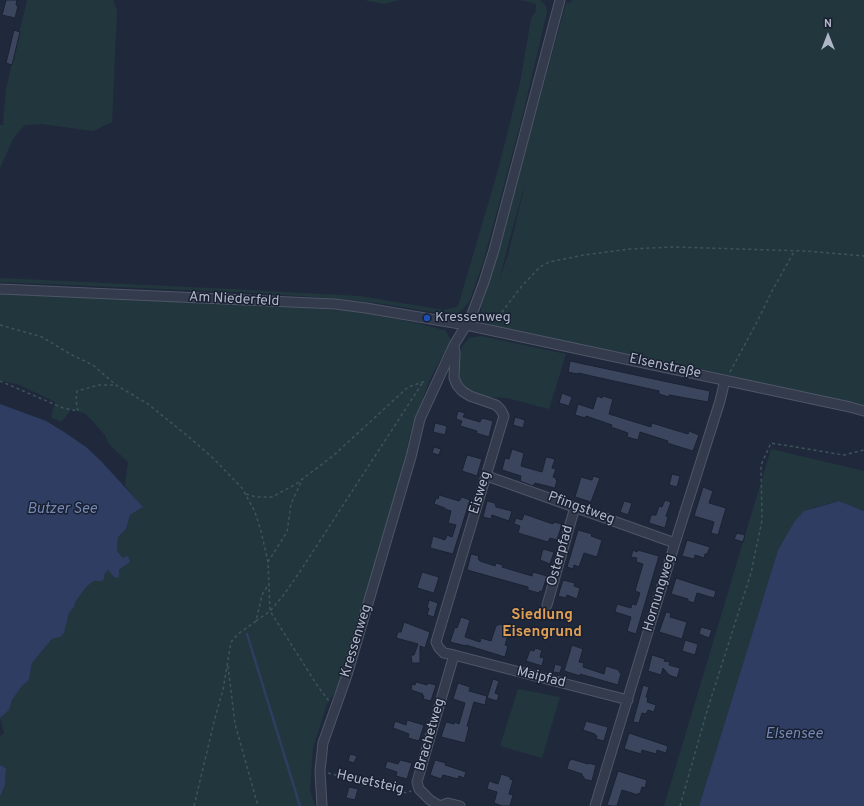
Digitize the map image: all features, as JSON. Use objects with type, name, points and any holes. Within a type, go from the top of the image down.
[{"type":"street","name":"Kressenweg","points":[[322,806],[320,772],[324,743],[347,676],[410,461],[420,419],[454,345],[474,312],[494,250],[560,0]]},
{"type":"street","name":"Am Niederfeld","points":[[0,289],[335,304],[466,325]]},
{"type":"street","name":"Elsenstraße","points":[[466,325],[864,411]]},
{"type":"street","points":[[437,381],[454,378],[454,345]]},
{"type":"street","name":"Eisweg","points":[[454,378],[462,391],[470,396],[496,405],[504,416],[436,642],[439,648],[444,652],[454,655]]},
{"type":"street","name":"Hornungweg","points":[[595,806],[675,542],[720,401],[725,380]]},
{"type":"street","name":"Pfingstweg","points":[[487,476],[675,542]]},
{"type":"street","name":"Osterpfad","points":[[547,605],[575,507]]},
{"type":"street","name":"Maipfad","points":[[454,655],[628,700]]},
{"type":"street","name":"Brachetweg","points":[[440,806],[430,800],[419,789],[417,782],[454,655]]},
{"type":"street","points":[[440,806],[448,803],[460,806]]},
{"type":"path","points":[[486,319],[497,317],[521,287],[540,267],[562,259],[584,255],[630,249],[674,247],[795,250],[864,256]]},
{"type":"path","points":[[725,380],[795,250]]},
{"type":"path","points":[[0,325],[42,337],[70,354],[93,365],[116,384],[148,404],[190,438],[213,458],[246,494],[261,531],[268,562],[270,611],[319,688],[336,709]]},
{"type":"path","points":[[0,381],[63,408],[78,411],[76,400],[77,391],[99,385],[116,384]]},
{"type":"path","points":[[246,494],[256,497],[272,497],[302,480],[334,455],[408,387],[423,382],[437,381]]},
{"type":"path","points":[[258,806],[235,724],[228,664],[228,653],[231,642],[238,634],[270,611],[283,596],[351,492],[368,470],[423,382]]},
{"type":"path","points":[[680,806],[751,574],[762,520],[761,465],[771,443],[844,455],[864,450]]},
{"type":"path","points":[[268,562],[287,532],[291,504],[302,480]]},
{"type":"path","points":[[256,620],[262,595],[268,585]]},
{"type":"path","points":[[194,806],[228,664]]},
{"type":"path","name":"Heuetsteig","points":[[320,772],[407,793],[419,789]]},
{"type":"green space","points":[[27,0],[113,0],[117,11],[112,122],[93,131],[42,124],[25,125],[13,139],[0,168],[0,125],[3,125],[6,89]]},
{"type":"green space","points":[[364,0],[399,0],[384,4]]},
{"type":"green space","points":[[518,0],[540,0],[546,6],[547,12],[523,114],[483,263],[469,302],[456,314],[451,315],[342,299],[255,293],[0,282],[0,278],[360,296],[443,310],[457,307],[498,170],[520,83],[531,19],[536,11],[535,3]]},
{"type":"green space","points":[[573,0],[864,0],[864,406],[672,363],[500,328],[487,323],[481,312],[481,306],[491,277],[566,3]],"holes":[[[527,176],[508,255],[500,278]]]},
{"type":"green space","points":[[0,294],[307,308],[358,312],[445,330],[451,340],[430,379],[409,437],[404,470],[340,684],[327,704],[313,748],[310,790],[315,806],[0,806],[0,797],[5,785],[6,768],[0,765],[0,736],[4,733],[0,718],[9,710],[12,700],[22,686],[29,680],[32,663],[52,639],[60,637],[64,633],[69,613],[86,587],[94,581],[104,579],[105,573],[108,570],[115,578],[119,574],[119,570],[130,562],[123,558],[117,551],[118,537],[126,529],[130,515],[142,507],[125,486],[128,462],[109,444],[105,435],[86,414],[72,409],[61,422],[51,417],[55,402],[20,385],[0,380]]},
{"type":"green space","points":[[481,336],[566,354],[549,409],[507,398],[487,397],[471,393],[463,387],[457,370],[458,357],[463,345],[469,338]]},
{"type":"green space","points":[[771,449],[864,471],[864,511],[839,501],[812,508],[794,522],[778,550],[699,806],[664,806]]},
{"type":"green space","points":[[518,689],[560,697],[542,758],[500,746]]},
{"type":"water","name":"Butzer See","points":[[0,404],[46,421],[86,447],[143,507],[130,515],[126,529],[118,537],[117,551],[123,558],[128,556],[130,562],[119,570],[119,577],[115,578],[108,570],[102,581],[94,581],[86,587],[69,613],[64,633],[60,637],[52,639],[32,663],[29,680],[22,686],[12,700],[9,710],[0,718]]},
{"type":"water","name":"Elsensee","points":[[839,501],[864,511],[864,806],[699,806],[778,550],[794,522],[804,511]]},
{"type":"water","points":[[0,765],[6,768],[5,785],[0,797]]},
{"type":"building","points":[[6,0],[17,0],[16,5],[18,6],[15,18],[2,15]]},
{"type":"building","points":[[14,30],[20,32],[12,65],[6,63]]},
{"type":"building","points":[[570,361],[710,391],[708,402],[669,395],[669,397],[659,394],[659,391],[568,372]]},
{"type":"building","points":[[562,393],[572,397],[569,406],[559,403]]},
{"type":"building","points":[[597,396],[613,399],[609,414],[651,427],[652,423],[688,434],[689,431],[699,435],[693,451],[667,443],[668,441],[640,432],[638,440],[627,437],[628,433],[611,427],[612,425],[586,416],[585,418],[575,415],[578,404],[593,409]]},
{"type":"building","points":[[458,411],[465,413],[463,417],[480,422],[482,418],[493,421],[489,437],[476,433],[477,431],[460,426],[462,421],[456,419]]},
{"type":"building","points":[[515,417],[525,420],[523,428],[513,425]]},
{"type":"building","points":[[435,423],[447,426],[445,435],[433,432]]},
{"type":"building","points":[[434,447],[441,449],[439,455],[432,453]]},
{"type":"building","points":[[512,449],[524,453],[521,466],[542,472],[546,457],[555,459],[552,468],[556,469],[553,477],[557,480],[555,488],[535,483],[533,486],[520,481],[521,476],[502,470],[505,458],[509,459]]},
{"type":"building","points":[[467,455],[482,459],[477,476],[462,471]]},
{"type":"building","points":[[672,474],[680,476],[677,487],[669,485]]},
{"type":"building","points":[[593,476],[600,478],[591,502],[575,497],[581,477],[592,480]]},
{"type":"building","points":[[703,487],[713,491],[709,503],[726,508],[718,535],[711,533],[714,522],[694,516]]},
{"type":"building","points":[[439,495],[459,501],[462,497],[470,500],[453,554],[430,548],[433,536],[445,540],[447,535],[452,537],[456,525],[448,523],[451,511],[434,504]]},
{"type":"building","points":[[665,500],[671,502],[666,516],[668,517],[665,528],[649,523],[651,515],[656,515],[659,506],[662,507]]},
{"type":"building","points":[[487,501],[495,503],[496,507],[512,511],[509,521],[492,515],[491,519],[483,517]]},
{"type":"building","points":[[624,501],[632,503],[628,515],[620,512]]},
{"type":"building","points":[[524,514],[553,524],[554,522],[562,524],[557,540],[550,538],[548,542],[518,533],[520,526],[514,524],[516,518],[522,520]]},
{"type":"building","points":[[578,530],[592,534],[591,536],[602,540],[597,557],[584,553],[579,567],[574,565],[573,569],[567,567]]},
{"type":"building","points":[[737,533],[745,535],[743,542],[734,539]]},
{"type":"building","points":[[687,540],[710,547],[704,558],[695,555],[694,559],[682,556]]},
{"type":"building","points":[[543,549],[554,552],[550,564],[540,560]]},
{"type":"building","points":[[633,550],[659,556],[636,634],[627,631],[631,617],[615,612],[617,604],[631,608],[632,604],[636,605],[640,593],[635,591],[643,564],[636,562],[637,558],[631,557]]},
{"type":"building","points":[[471,554],[479,556],[478,559],[480,561],[495,566],[496,563],[503,565],[502,567],[532,576],[533,572],[547,576],[542,592],[540,591],[539,593],[528,590],[528,587],[467,570]]},
{"type":"building","points":[[422,572],[439,577],[434,593],[417,588]]},
{"type":"building","points":[[676,578],[716,591],[714,598],[697,593],[694,603],[688,601],[688,599],[671,594]]},
{"type":"building","points":[[563,580],[575,583],[574,586],[580,588],[577,599],[567,595],[566,598],[558,596]]},
{"type":"building","points":[[429,600],[438,603],[434,617],[427,615]]},
{"type":"building","points":[[666,612],[671,613],[670,617],[687,622],[682,639],[659,632]]},
{"type":"building","points":[[461,617],[470,620],[465,637],[480,642],[481,638],[491,641],[496,626],[500,624],[509,628],[508,629],[510,629],[505,645],[508,646],[505,657],[466,645],[450,642],[455,627],[457,628]]},
{"type":"building","points":[[404,622],[430,632],[425,648],[420,646],[420,663],[412,663],[411,655],[414,655],[418,644],[396,638],[398,632],[401,632]]},
{"type":"building","points":[[701,627],[712,630],[709,638],[699,634]]},
{"type":"building","points":[[685,640],[698,644],[695,655],[682,651]]},
{"type":"building","points":[[572,645],[583,649],[579,662],[584,663],[583,667],[604,674],[606,666],[619,670],[621,673],[618,685],[564,671]]},
{"type":"building","points":[[535,648],[542,650],[540,657],[544,658],[542,666],[526,661],[530,650],[534,651]]},
{"type":"building","points":[[652,655],[665,659],[664,661],[670,662],[669,665],[680,668],[677,678],[669,675],[663,668],[661,675],[648,671]]},
{"type":"building","points":[[555,664],[562,666],[560,673],[553,672]]},
{"type":"building","points":[[493,679],[499,681],[495,693],[499,695],[497,701],[487,698]]},
{"type":"building","points":[[416,682],[427,685],[428,683],[436,685],[431,701],[423,699],[423,694],[411,690],[412,684],[415,685]]},
{"type":"building","points":[[458,683],[470,687],[469,691],[487,696],[485,705],[474,702],[467,726],[469,727],[465,743],[441,737],[446,722],[454,724],[455,722],[459,724],[465,703],[453,699]]},
{"type":"building","points":[[643,685],[649,687],[646,697],[648,697],[647,702],[656,705],[654,712],[648,710],[646,714],[642,713],[639,723],[633,722]]},
{"type":"building","points":[[407,720],[424,725],[419,741],[408,738],[409,734],[393,728],[395,721],[406,725]]},
{"type":"building","points":[[586,721],[608,727],[604,741],[596,739],[597,736],[595,734],[583,730]]},
{"type":"building","points":[[629,733],[668,746],[666,753],[657,750],[656,754],[642,750],[641,754],[624,749]]},
{"type":"building","points":[[350,754],[357,756],[354,763],[348,761]]},
{"type":"building","points":[[571,759],[596,765],[592,781],[584,779],[582,774],[567,769]]},
{"type":"building","points":[[400,760],[412,763],[407,779],[396,776],[397,772],[385,768],[387,761],[398,764]]},
{"type":"building","points":[[435,760],[466,772],[464,778],[459,776],[458,779],[443,775],[441,779],[430,775]]},
{"type":"building","points":[[618,771],[647,780],[645,788],[642,787],[640,794],[638,793],[638,795],[622,790],[617,806],[607,805]]},
{"type":"building","points":[[501,774],[510,777],[510,779],[513,780],[509,794],[513,795],[510,806],[502,806],[494,803],[497,792],[487,789],[489,781],[498,784]]},
{"type":"building","points":[[349,787],[358,789],[355,800],[346,798]]},
{"type":"waterway","points":[[247,634],[300,806]]},
{"type":"place","name":"Kressenweg","points":[[427,318]]},
{"type":"district","name":"Siedlung Eisengrund","points":[[542,624]]}]
